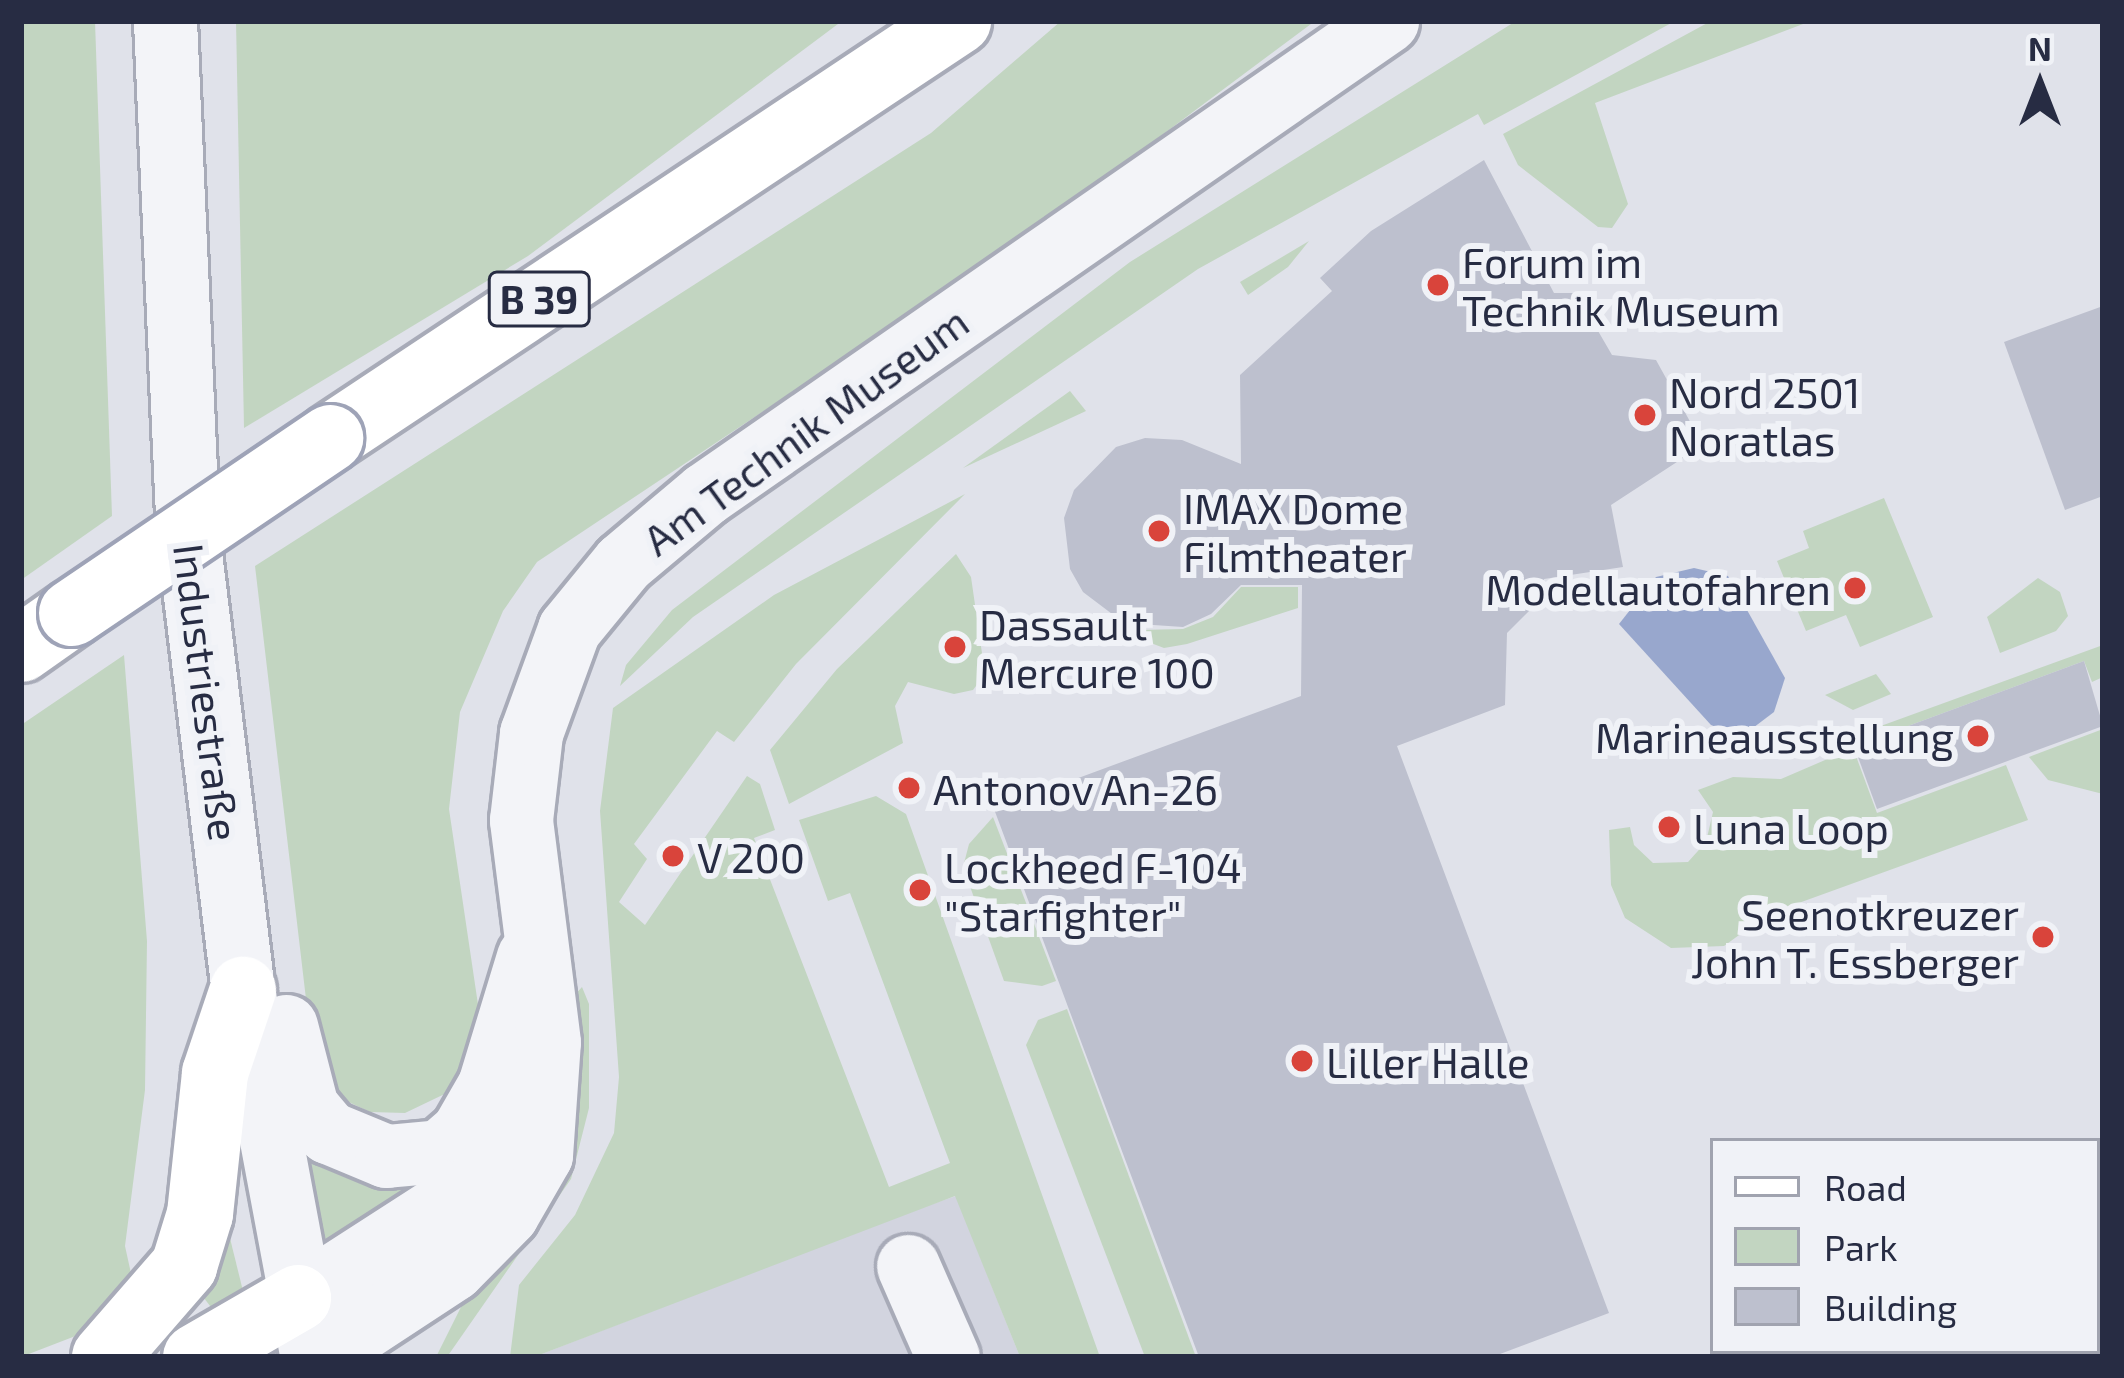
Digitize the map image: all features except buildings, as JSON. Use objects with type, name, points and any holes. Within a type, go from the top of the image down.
[{"type":"main road","name":"B 39","points":[[748,160],[791,90],[879,21]]},
{"type":"main road","name":"B 39","points":[[36,639],[958,21]]},
{"type":"main road","points":[[105,1357],[184,1266],[200,1214],[215,1073],[243,991]]},
{"type":"main road","points":[[196,1357],[310,1337]]},
{"type":"street","name":"Industriestraße","points":[[165,21],[188,537],[243,991],[310,1337]]},
{"type":"street","name":"Am Technik Museum","points":[[310,1337],[453,1269],[533,1174],[549,1092],[521,820],[531,733],[569,629],[623,563],[723,481],[1387,21]]},
{"type":"street","points":[[233,895],[273,972],[307,1107],[342,1142],[386,1156],[440,1151],[462,1132],[489,1085],[535,932]]},
{"type":"street","points":[[310,1337],[517,1144],[549,1092]]},
{"type":"street","points":[[908,1266],[948,1357]]},
{"type":"street","points":[[413,1357],[453,1269]]},
{"type":"shaded area","points":[[956,1196],[1020,1357],[534,1357],[900,1215]]},
{"type":"green space","points":[[21,21],[95,21],[112,516],[21,580]]},
{"type":"green space","points":[[236,21],[842,21],[528,256],[244,428]]},
{"type":"green space","points":[[1061,21],[1315,21],[1028,235],[537,562],[503,611],[460,712],[449,809],[480,1018],[472,1059],[453,1090],[405,1113],[370,1112],[340,1098],[319,1072],[308,1016],[255,566],[931,133]]},
{"type":"green space","points":[[1516,21],[1675,21],[1484,125],[1478,114],[1198,269],[693,617],[620,686],[626,665],[672,610],[1130,262]]},
{"type":"green space","points":[[1711,21],[1811,21],[1595,103],[1628,204],[1612,228],[1598,227],[1518,165],[1503,134]]},
{"type":"green space","points":[[1309,241],[1288,267],[1248,295],[1240,282]]},
{"type":"green space","points":[[1070,391],[1086,411],[963,468]]},
{"type":"green space","points":[[965,494],[796,664],[734,742],[717,731],[634,844],[647,859],[619,902],[645,925],[747,776],[760,784],[775,830],[754,838],[889,1187],[950,1163],[850,893],[828,901],[799,820],[876,796],[906,814],[1100,1357],[1020,1357],[955,1196],[534,1357],[510,1357],[519,1285],[575,1215],[614,1133],[619,1077],[600,811],[613,708],[774,595]]},
{"type":"green space","name":"Modellautofahren","points":[[1884,498],[1933,617],[1860,647],[1846,615],[1806,631],[1777,561],[1809,548],[1803,531]]},
{"type":"green space","points":[[956,554],[971,577],[985,674],[973,690],[954,694],[908,682],[895,706],[903,743],[789,804],[770,750],[837,669]]},
{"type":"green space","points":[[2038,578],[2060,592],[2068,616],[2056,631],[2000,653],[1987,617]]},
{"type":"green space","points":[[1241,587],[1298,587],[1298,608],[1187,644],[1164,648],[1143,640],[1139,630],[1183,629],[1213,617]]},
{"type":"green space","points":[[2103,645],[2103,677],[2092,682],[2084,661],[1854,746],[1856,735]]},
{"type":"green space","points":[[124,655],[147,941],[145,1090],[125,1246],[132,1278],[104,1325],[21,1357],[21,725]]},
{"type":"green space","points":[[1876,674],[1891,694],[1853,710],[1825,695]]},
{"type":"green space","points":[[2103,729],[2103,794],[2048,780],[2029,757]]},
{"type":"green space","points":[[1853,748],[1877,813],[2006,765],[2028,820],[1768,914],[1724,946],[1671,948],[1625,918],[1611,885],[1609,830],[1630,827],[1634,845],[1653,863],[1688,862],[1706,842],[1713,812],[1698,790],[1733,777],[1781,779]]},
{"type":"green space","points":[[993,817],[1056,981],[1042,986],[1004,981],[963,867],[969,844]]},
{"type":"green space","points":[[582,987],[589,1004],[589,1108],[571,1179],[447,1357],[436,1357],[462,1305],[544,1198],[570,1000]]},
{"type":"green space","points":[[1067,1009],[1196,1357],[1145,1357],[1026,1045],[1038,1020]]},
{"type":"green space","points":[[307,1142],[428,1173],[326,1246]]},
{"type":"green space","points":[[226,1222],[243,1291],[217,1315],[197,1289]]},
{"type":"water","points":[[1694,568],[1728,576],[1785,678],[1774,712],[1741,737],[1711,725],[1619,624],[1656,577]]},
{"type":"place","name":"Forum im Technik Museum","points":[[1438,285]]},
{"type":"place","name":"Nord 2501 Noratlas","points":[[1645,415]]},
{"type":"place","name":"IMAX Dome Filmtheater","points":[[1159,531]]},
{"type":"place","name":"Modellautofahren","points":[[1855,588]]},
{"type":"place","name":"Dassault Mercure 100","points":[[955,647]]},
{"type":"place","name":"Marineausstellung","points":[[1978,736]]},
{"type":"place","name":"Antonov An-26","points":[[909,788]]},
{"type":"place","name":"Luna Loop","points":[[1669,827]]},
{"type":"place","name":"V 200","points":[[673,856]]},
{"type":"place","name":"Lockheed F-104 \"Starfighter\"","points":[[920,890]]},
{"type":"place","name":"Seenotkreuzer John T. Essberger","points":[[2043,937]]},
{"type":"place","name":"Liller Halle","points":[[1302,1061]]}]
